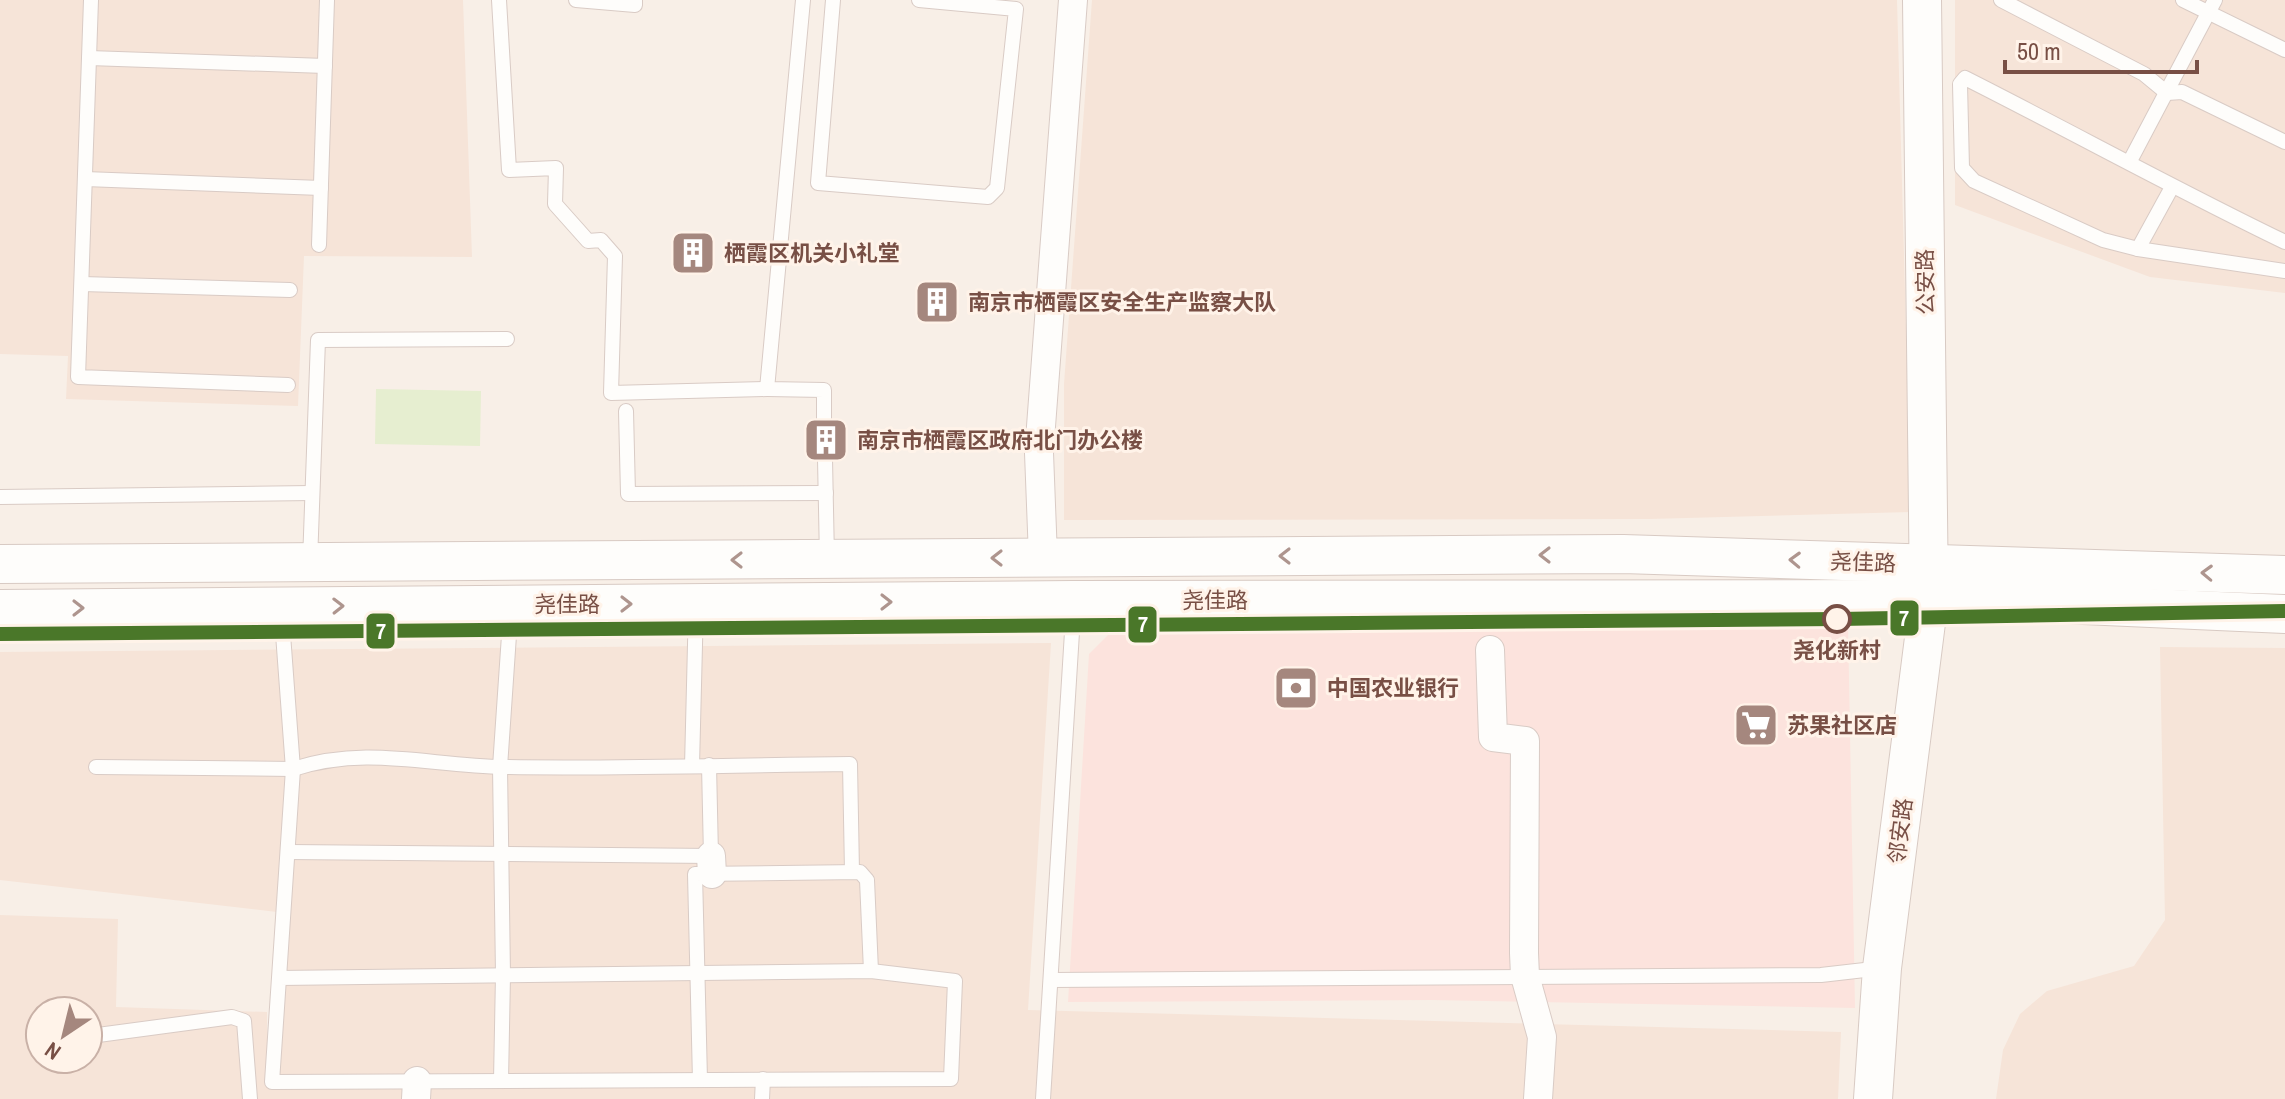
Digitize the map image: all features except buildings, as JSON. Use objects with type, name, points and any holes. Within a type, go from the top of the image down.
[{"type":"main road","name":"公安路","points":[[1922,0],[1929,582]]},
{"type":"main road","name":"尧佳路","points":[[0,564],[1623,554],[2285,614]]},
{"type":"main road","name":"尧佳路","points":[[0,609],[1074,600],[2285,575]]},
{"type":"main road","name":"邻安路","points":[[1873,1099],[1882,968],[1929,582]]},
{"type":"street","points":[[1043,557],[1039,453],[1073,0]]},
{"type":"street","points":[[1490,650],[1493,737],[1525,741],[1525,976],[1542,1037],[1538,1099]]},
{"type":"lane","points":[[91,0],[78,377],[288,385]]},
{"type":"lane","points":[[319,245],[327,0]]},
{"type":"lane","points":[[499,0],[509,170],[556,168],[555,204],[588,241],[601,240],[615,256],[611,393],[824,390],[824,423]]},
{"type":"lane","points":[[576,0],[635,5],[635,0]]},
{"type":"lane","points":[[767,389],[803,0]]},
{"type":"lane","points":[[833,0],[818,183],[988,197],[997,188],[1016,4],[919,0]]},
{"type":"lane","points":[[2001,0],[2144,74],[2167,93],[2182,92],[2285,142]]},
{"type":"lane","points":[[2183,0],[2211,6],[2285,50]]},
{"type":"lane","points":[[2130,161],[2211,6]]},
{"type":"lane","points":[[89,58],[325,66]]},
{"type":"lane","points":[[2285,242],[2172,187],[2130,161],[1965,78],[1960,84],[1962,168],[1974,181],[2103,240],[2138,249],[2285,271]]},
{"type":"lane","points":[[85,179],[321,188]]},
{"type":"lane","points":[[2138,249],[2172,187]]},
{"type":"lane","points":[[82,284],[290,290]]},
{"type":"lane","points":[[310,562],[318,340],[507,339]]},
{"type":"lane","points":[[626,411],[628,494],[826,493]]},
{"type":"lane","points":[[825,459],[827,559]]},
{"type":"lane","points":[[0,497],[312,493]]},
{"type":"lane","points":[[1043,1099],[1074,600]]},
{"type":"lane","points":[[692,766],[696,604]]},
{"type":"lane","points":[[501,1081],[500,767],[511,605]]},
{"type":"lane","points":[[279,978],[871,971],[955,981],[951,1079],[501,1081],[417,1090],[272,1082],[293,769],[281,607]]},
{"type":"lane","points":[[96,767],[293,769],[324,759],[377,756],[500,767],[850,764],[852,872]]},
{"type":"lane","points":[[709,765],[712,865]]},
{"type":"lane","points":[[288,852],[501,854],[860,872],[867,880],[871,971]]},
{"type":"lane","points":[[700,1080],[695,874],[712,865]]},
{"type":"lane","points":[[1051,980],[1821,975],[1882,968]]},
{"type":"lane","points":[[104,1034],[232,1017],[244,1021],[250,1099]]},
{"type":"lane","points":[[762,1099],[763,1079]]},
{"type":"shaded area","points":[[0,0],[463,0],[472,257],[304,256],[298,406],[66,399],[68,356],[0,354]]},
{"type":"shaded area","points":[[1092,0],[1897,0],[1911,512],[1649,519],[1064,520],[1064,384]]},
{"type":"shaded area","points":[[1955,0],[2285,0],[2285,293],[2150,277],[1955,205]]},
{"type":"shaded area","points":[[1848,624],[1855,1008],[1431,1000],[1068,1002],[1089,654],[1108,635]]},
{"type":"shaded area","points":[[1051,643],[1028,1010],[1841,1032],[1838,1099],[0,1099],[0,915],[118,919],[116,1007],[267,1012],[267,1063],[277,912],[0,880],[0,652]]},
{"type":"shaded area","points":[[2160,647],[2285,648],[2285,1099],[1996,1099],[2003,1050],[2020,1014],[2047,991],[2134,966],[2165,920]]},
{"type":"green space","points":[[376,389],[481,391],[480,446],[375,444]]},
{"type":"transit line","name":"7","points":[[0,634],[1840,619],[2285,611]]},
{"type":"place","name":"栖霞区机关小礼堂","points":[[693,253]]},
{"type":"place","name":"南京市栖霞区安全生产监察大队","points":[[937,302]]},
{"type":"place","name":"南京市栖霞区政府北门办公楼","points":[[826,440]]},
{"type":"place","name":"尧化新村","points":[[1837,619]]},
{"type":"place","name":"中国农业银行","points":[[1296,688]]},
{"type":"place","name":"苏果社区店","points":[[1756,725]]}]
